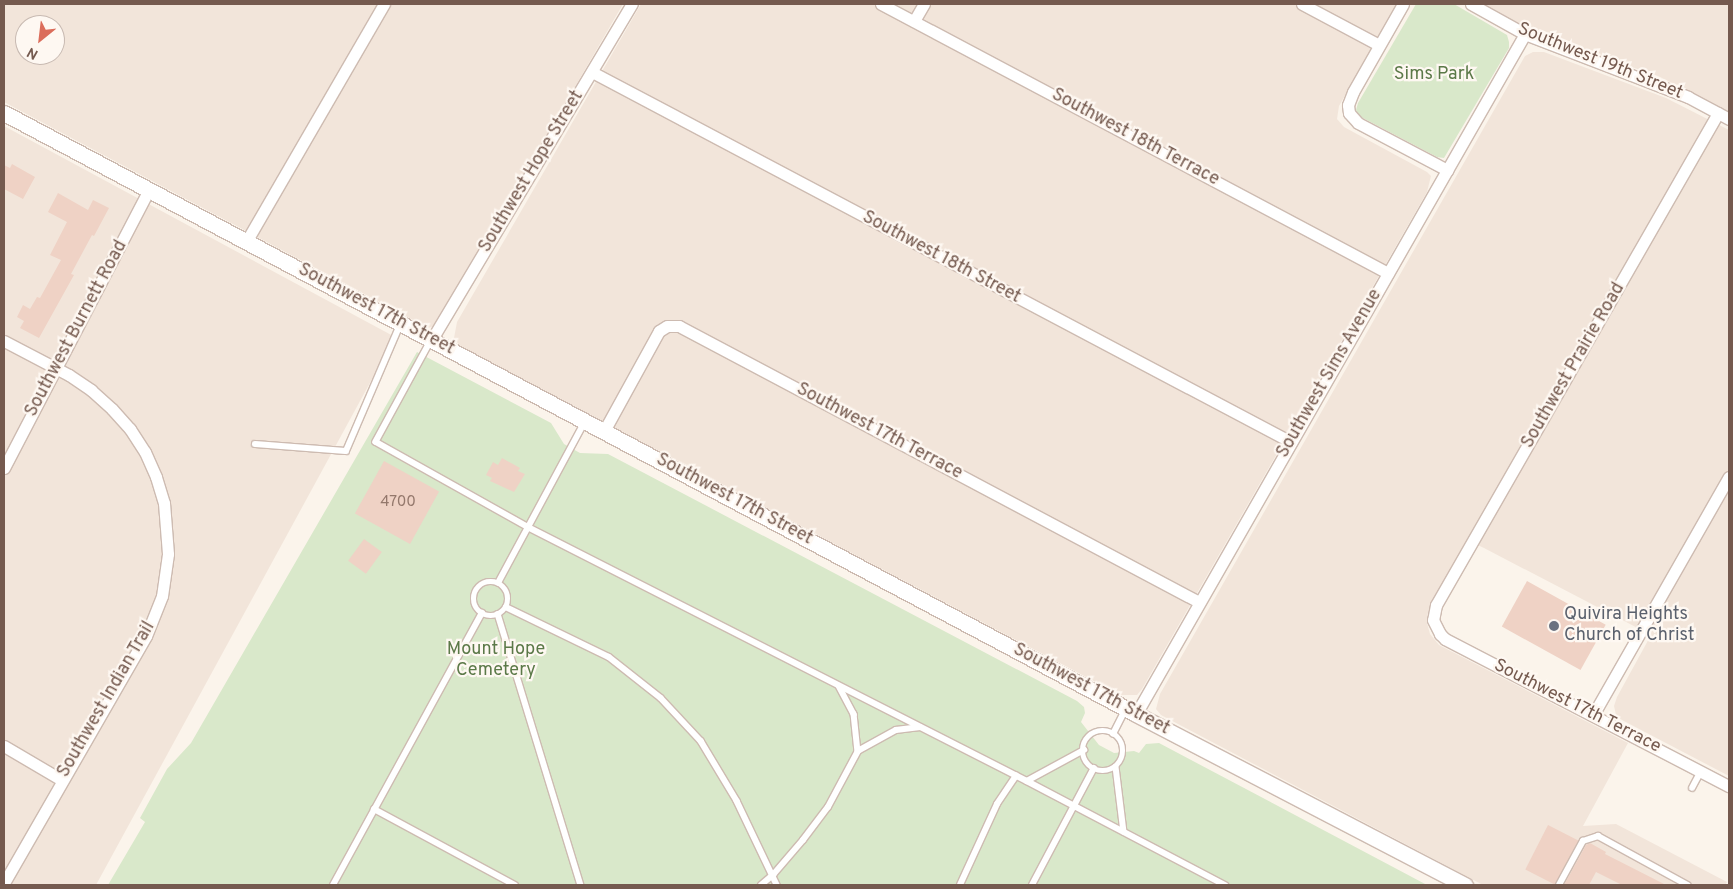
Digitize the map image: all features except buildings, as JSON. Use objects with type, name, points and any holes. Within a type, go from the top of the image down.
[{"type":"main road","name":"Southwest 17th Street","points":[[4,113],[1131,711],[1465,885]]},
{"type":"street","points":[[246,242],[384,4]]},
{"type":"street","name":"Southwest Hope Street","points":[[432,339],[632,4]]},
{"type":"street","name":"Southwest 18th Terrace","points":[[881,4],[1388,273]]},
{"type":"street","points":[[914,21],[924,4]]},
{"type":"street","points":[[1302,4],[1379,45]]},
{"type":"street","points":[[1403,4],[1348,105],[1352,118],[1447,170]]},
{"type":"street","name":"Southwest 19th Street","points":[[1472,4],[1525,34],[1688,97],[1729,119]]},
{"type":"street","name":"Southwest Sims Avenue","points":[[1131,711],[1200,602],[1525,34]]},
{"type":"street","name":"Southwest 18th Street","points":[[592,72],[1291,442]]},
{"type":"street","name":"Southwest Prairie Road","points":[[1434,620],[1436,606],[1718,113]]},
{"type":"street","name":"Southwest Burnett Road","points":[[4,468],[149,190]]},
{"type":"street","name":"Southwest 17th Terrace","points":[[604,431],[659,331],[667,326],[679,326],[1200,602]]},
{"type":"street","name":"Southwest Indian Trail","points":[[4,341],[91,390],[130,429],[144,452],[164,503],[168,554],[162,596],[146,636],[4,883]]},
{"type":"street","points":[[1592,715],[1729,477]]},
{"type":"street","name":"Southwest 17th Terrace","points":[[1434,620],[1440,634],[1445,639],[1729,786]]},
{"type":"street","points":[[4,746],[62,780]]},
{"type":"lane","points":[[255,444],[346,451],[401,323]]},
{"type":"lane","points":[[432,339],[376,442],[528,528],[1027,781],[1225,885]]},
{"type":"lane","points":[[498,583],[585,421]]},
{"type":"lane","points":[[486,582],[498,583],[508,596],[506,607],[498,614],[482,613],[475,605],[477,589],[486,582]]},
{"type":"lane","points":[[506,607],[609,657],[661,698],[701,741],[737,802],[777,885]]},
{"type":"lane","points":[[333,885],[482,613]]},
{"type":"lane","points":[[498,614],[581,885]]},
{"type":"lane","points":[[839,686],[854,714],[858,752]]},
{"type":"lane","points":[[1113,734],[1131,711]]},
{"type":"lane","points":[[761,885],[773,875],[828,807],[858,752],[896,730],[920,727]]},
{"type":"lane","points":[[1100,732],[1113,734],[1122,743],[1123,756],[1116,767],[1104,771],[1094,768],[1087,762],[1084,750],[1085,743],[1094,734],[1100,732]]},
{"type":"lane","points":[[1027,781],[1084,750]]},
{"type":"lane","points":[[1116,767],[1124,832]]},
{"type":"lane","points":[[1032,885],[1094,768]]},
{"type":"lane","points":[[1692,788],[1701,771]]},
{"type":"lane","points":[[960,885],[997,804],[1016,776]]},
{"type":"lane","points":[[374,809],[516,885]]},
{"type":"lane","points":[[1559,885],[1583,841],[1598,836],[1688,885]]},
{"type":"shaded area","points":[[4,4],[623,4],[437,325],[428,328],[4,102]]},
{"type":"shaded area","points":[[641,4],[1397,4],[1339,106],[1337,119],[1344,127],[1427,172],[1431,176],[1427,192],[1137,695],[1120,695],[459,345],[454,338],[457,322]]},
{"type":"shaded area","points":[[1482,4],[1729,4],[1729,112],[1658,76],[1553,40],[1522,27]]},
{"type":"shaded area","points":[[1533,52],[1544,52],[1666,98],[1729,130],[1729,776],[1622,720],[1616,715],[1614,706],[1617,697],[1651,635],[1484,548],[1467,540],[1428,612],[1427,623],[1430,634],[1439,645],[1628,743],[1583,826],[1616,824],[1727,882],[1725,885],[1483,885],[1161,715],[1156,709],[1160,694],[1525,56]]},
{"type":"shaded area","points":[[4,126],[395,337],[96,885],[4,885]]},
{"type":"green space","name":"Sims Park","points":[[1416,4],[1454,4],[1507,35],[1509,42],[1509,48],[1444,158],[1437,157],[1359,116],[1356,110],[1358,103]]},
{"type":"green space","name":"Mount Hope Cemetery","points":[[417,352],[551,423],[564,444],[580,453],[608,454],[1077,701],[1084,707],[1085,713],[1081,722],[1099,745],[1114,753],[1134,751],[1139,753],[1146,744],[1159,743],[1427,885],[108,885],[145,822],[140,818],[167,769],[191,743]]},
{"type":"place","name":"Quivira Heights Church of Christ","points":[[1554,626]]}]
